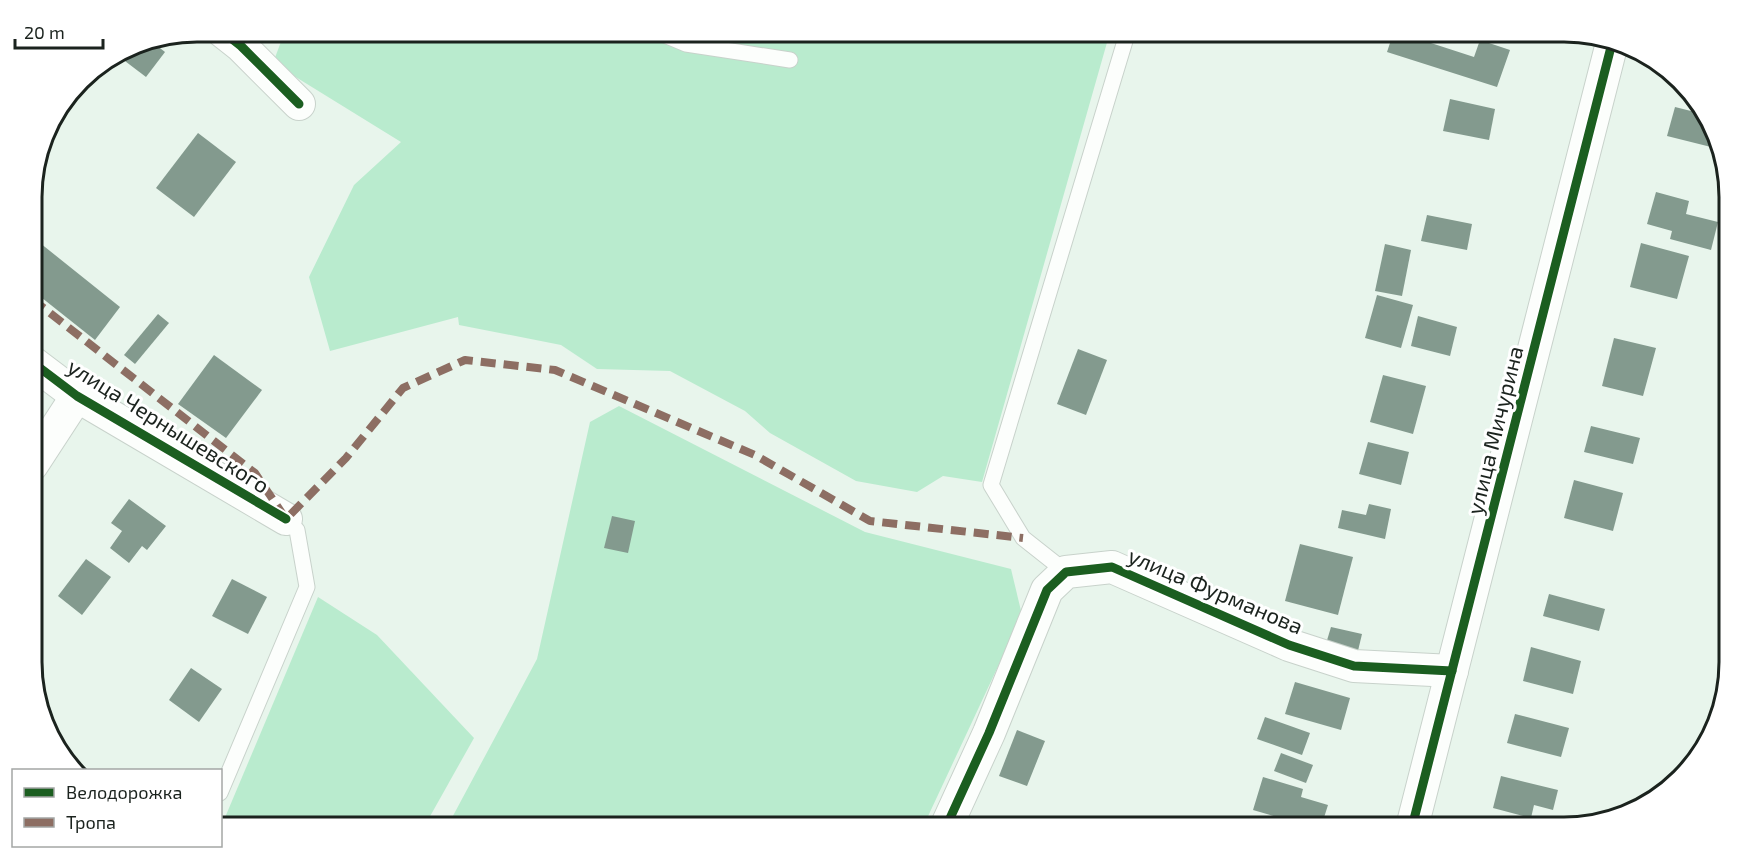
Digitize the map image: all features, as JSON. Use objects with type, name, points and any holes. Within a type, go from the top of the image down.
[{"type":"street","points":[[243,42],[298,104]]},
{"type":"street","name":"улица Мичурина","points":[[1415,817],[1610,49]]},
{"type":"street","name":"улица Чернышевского","points":[[42,370],[77,396],[286,519]]},
{"type":"street","points":[[42,451],[77,396]]},
{"type":"street","name":"улица Фурманова","points":[[1065,572],[1112,567],[1289,645],[1354,666],[1452,671]]},
{"type":"street","points":[[951,817],[989,733],[1047,590],[1065,572]]},
{"type":"lane","points":[[681,42],[790,60]]},
{"type":"lane","points":[[1065,572],[1023,538],[991,485],[1125,42]]},
{"type":"lane","points":[[222,788],[307,587],[297,530],[286,519]]},
{"type":"green space","points":[[281,42],[1107,42],[982,482],[943,476],[917,492],[856,481],[770,433],[745,411],[670,371],[597,369],[561,345],[459,325],[458,317],[330,351],[309,277],[354,185],[401,142],[273,63]]},
{"type":"green space","points":[[619,406],[865,532],[1011,569],[1022,615],[928,817],[452,817],[537,659],[590,422]]},
{"type":"green space","points":[[318,597],[377,635],[474,738],[430,817],[225,817]]},
{"type":"building","points":[[1390,42],[1428,42],[1474,57],[1479,42],[1510,50],[1497,87],[1387,52]]},
{"type":"building","points":[[159,47],[165,52],[146,77],[124,61]]},
{"type":"building","points":[[1450,99],[1495,109],[1489,140],[1443,131]]},
{"type":"building","points":[[1675,107],[1693,111],[1710,147],[1667,136]]},
{"type":"building","points":[[198,133],[236,162],[194,217],[156,188]]},
{"type":"building","points":[[1656,192],[1689,201],[1686,214],[1718,222],[1711,250],[1670,239],[1672,231],[1647,224]]},
{"type":"building","points":[[1427,215],[1472,224],[1467,250],[1421,241]]},
{"type":"building","points":[[1641,243],[1689,256],[1677,299],[1630,287]]},
{"type":"building","points":[[1385,244],[1411,250],[1402,296],[1375,291]]},
{"type":"building","points":[[42,245],[120,307],[95,340],[42,298]]},
{"type":"building","points":[[1377,295],[1413,305],[1401,348],[1365,338]]},
{"type":"building","points":[[158,314],[169,323],[135,364],[124,355]]},
{"type":"building","points":[[1418,316],[1457,327],[1450,356],[1411,346]]},
{"type":"building","points":[[1614,338],[1656,348],[1643,396],[1602,386]]},
{"type":"building","points":[[1078,349],[1107,360],[1086,415],[1057,404]]},
{"type":"building","points":[[214,355],[262,390],[226,438],[178,404]]},
{"type":"building","points":[[1383,375],[1426,386],[1413,434],[1370,422]]},
{"type":"building","points":[[1591,426],[1640,438],[1633,464],[1584,452]]},
{"type":"building","points":[[1368,442],[1409,452],[1401,485],[1359,474]]},
{"type":"building","points":[[1574,480],[1623,493],[1613,531],[1564,518]]},
{"type":"building","points":[[129,499],[166,526],[147,550],[142,546],[129,563],[110,548],[122,531],[111,523]]},
{"type":"building","points":[[1369,504],[1391,509],[1385,539],[1338,528],[1342,510],[1366,515]]},
{"type":"building","points":[[612,516],[635,521],[628,553],[604,548]]},
{"type":"building","points":[[1300,544],[1353,557],[1338,615],[1285,601]]},
{"type":"building","points":[[86,559],[111,577],[82,615],[58,596]]},
{"type":"building","points":[[232,579],[267,597],[248,634],[212,616]]},
{"type":"building","points":[[1549,594],[1605,609],[1599,631],[1543,616]]},
{"type":"building","points":[[1331,627],[1362,634],[1357,655],[1325,647]]},
{"type":"building","points":[[1531,647],[1581,661],[1573,694],[1523,681]]},
{"type":"building","points":[[191,668],[222,689],[199,722],[169,700]]},
{"type":"building","points":[[1295,682],[1350,698],[1341,730],[1285,714]]},
{"type":"building","points":[[1515,714],[1569,728],[1561,757],[1507,743]]},
{"type":"building","points":[[1265,717],[1310,733],[1302,755],[1257,739]]},
{"type":"building","points":[[1017,730],[1045,741],[1027,786],[999,776]]},
{"type":"building","points":[[1281,753],[1313,765],[1306,783],[1274,771]]},
{"type":"building","points":[[1501,776],[1558,790],[1553,810],[1534,805],[1531,817],[1493,808]]},
{"type":"building","points":[[1263,777],[1303,789],[1301,797],[1328,805],[1324,817],[1277,817],[1253,810]]},
{"type":"marked path","points":[[42,307],[255,473],[286,519],[346,458],[403,388],[465,360],[555,370],[755,455],[870,521],[1023,538]]},
{"type":"cycle path","points":[[236,42],[299,104]]},
{"type":"cycle path","points":[[1415,817],[1610,49]]},
{"type":"cycle path","points":[[42,370],[77,396],[286,519]]},
{"type":"cycle path","points":[[951,817],[989,733],[1047,590],[1066,572],[1112,567],[1289,645],[1354,666],[1452,671]]}]
